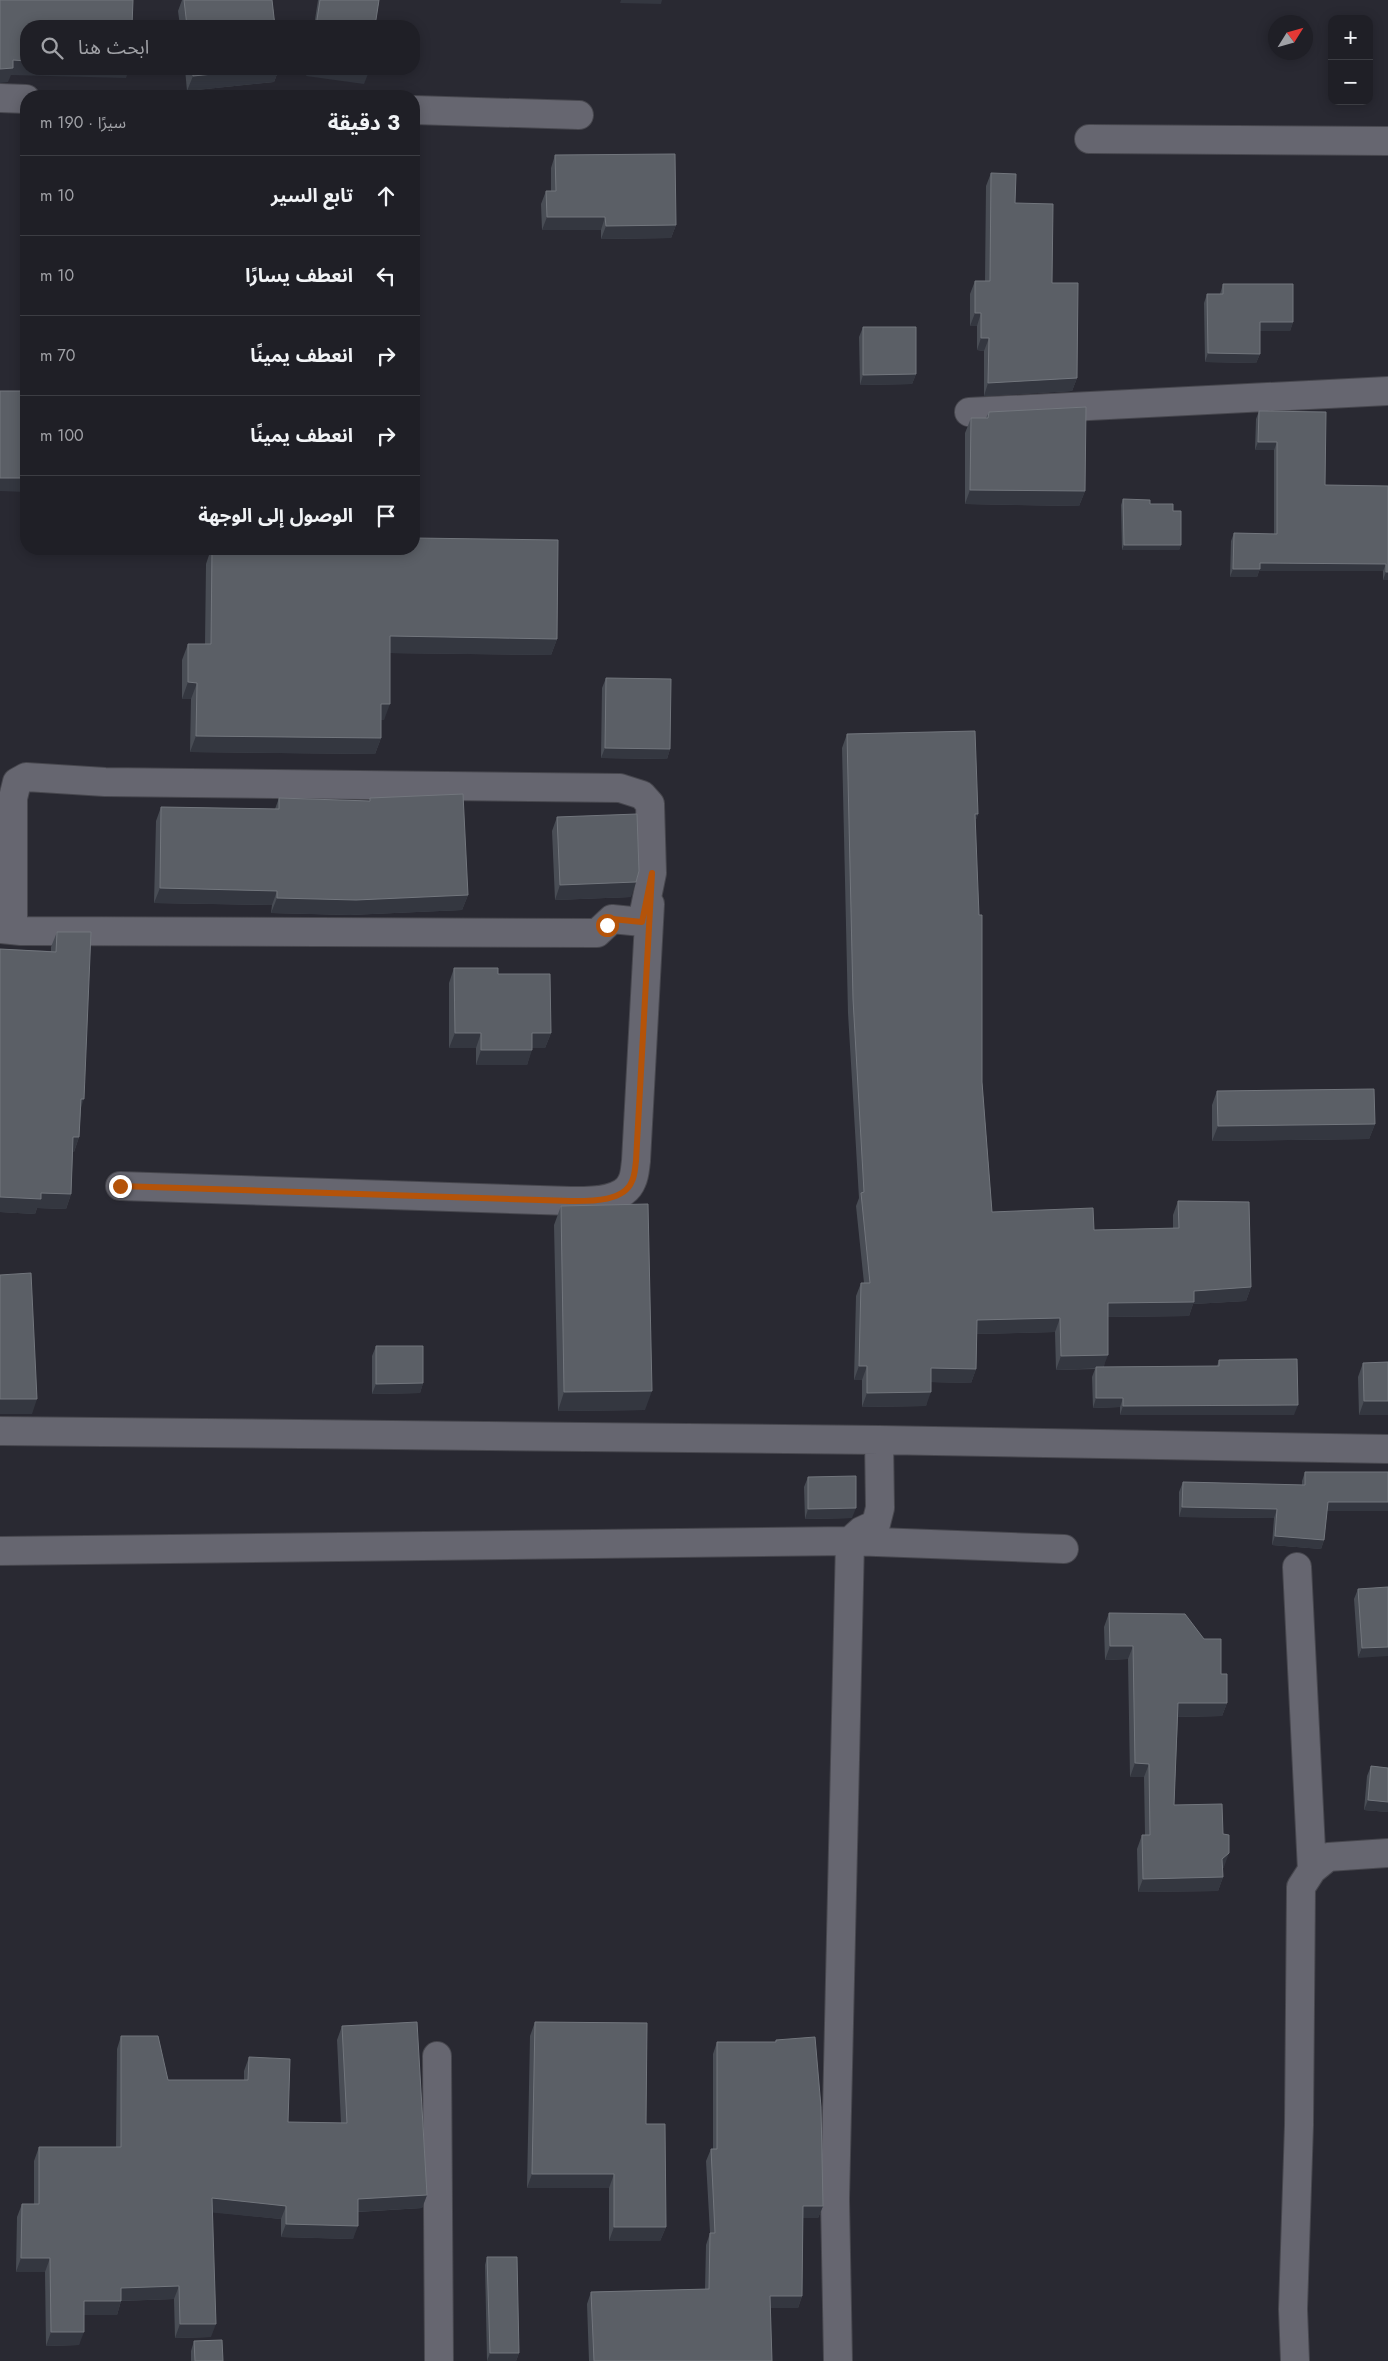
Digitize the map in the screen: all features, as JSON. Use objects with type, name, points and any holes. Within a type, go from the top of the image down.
[{"type":"street","points":[[0,98],[20,99]]},
{"type":"street","points":[[420,110],[579,115]]},
{"type":"street","points":[[1089,139],[1388,141]]},
{"type":"street","points":[[970,412],[1388,391]]},
{"type":"street","points":[[120,1186],[571,1201],[602,1200],[619,1193],[632,1183],[636,1161],[652,873],[650,804],[642,795],[620,788],[105,782],[26,777],[17,782],[13,798],[7,929],[597,933],[612,919],[642,922],[652,873]]},
{"type":"street","points":[[0,1431],[880,1440],[1388,1449]]},
{"type":"street","points":[[838,2361],[835,2189],[850,1541],[861,1531],[876,1524],[880,1508],[880,1440]]},
{"type":"street","points":[[0,1551],[850,1541],[1064,1549]]},
{"type":"street","points":[[1297,1567],[1312,1870]]},
{"type":"street","points":[[1295,2361],[1294,2309],[1299,2125],[1301,1887],[1312,1870],[1328,1857],[1388,1853]]},
{"type":"street","points":[[437,2056],[439,2361]]},
{"type":"building","points":[[0,0],[133,0],[132,20],[20,20],[20,61],[13,60],[13,68],[0,69]]},
{"type":"building","points":[[184,0],[272,0],[274,20],[186,20]]},
{"type":"building","points":[[320,0],[379,0],[376,20],[317,20]]},
{"type":"building","points":[[675,154],[676,225],[606,226],[605,217],[547,217],[546,191],[556,191],[555,155]]},
{"type":"building","points":[[991,173],[1016,174],[1015,203],[1053,204],[1052,283],[1078,283],[1077,378],[988,383],[989,338],[981,338],[981,313],[975,313],[975,281],[990,281]]},
{"type":"building","points":[[1223,284],[1293,284],[1293,322],[1260,322],[1260,354],[1208,353],[1207,294],[1223,294]]},
{"type":"building","points":[[863,327],[916,327],[916,374],[863,375]]},
{"type":"building","points":[[0,391],[20,391],[20,478],[0,478]]},
{"type":"building","points":[[1086,407],[1085,491],[970,490],[971,418],[988,418],[989,412]]},
{"type":"building","points":[[1259,411],[1326,412],[1325,485],[1388,486],[1388,572],[1386,572],[1386,564],[1260,563],[1260,569],[1233,569],[1234,533],[1277,534],[1277,442],[1258,442]]},
{"type":"building","points":[[1123,499],[1150,500],[1150,504],[1173,504],[1173,511],[1181,511],[1181,545],[1124,545]]},
{"type":"building","points":[[420,538],[558,540],[557,639],[390,636],[390,704],[381,704],[381,738],[196,736],[197,683],[188,682],[188,644],[211,644],[212,555],[420,555]]},
{"type":"building","points":[[606,678],[671,679],[670,749],[605,748]]},
{"type":"building","points":[[975,731],[978,814],[975,814],[979,915],[982,915],[982,1082],[992,1212],[1093,1208],[1094,1230],[1179,1228],[1178,1201],[1249,1202],[1251,1287],[1194,1291],[1194,1302],[1108,1303],[1108,1355],[1061,1356],[1060,1318],[977,1320],[976,1369],[931,1368],[931,1392],[867,1393],[867,1366],[859,1366],[861,1283],[870,1283],[861,1193],[864,1192],[853,999],[847,734]]},
{"type":"building","points":[[463,794],[468,895],[356,900],[277,898],[277,891],[160,888],[161,807],[279,809],[279,798],[370,801],[370,798]]},
{"type":"building","points":[[637,814],[639,871],[636,882],[560,885],[557,817]]},
{"type":"building","points":[[57,932],[91,932],[84,1099],[81,1099],[79,1137],[73,1137],[71,1194],[41,1193],[41,1199],[0,1197],[0,949],[56,952]]},
{"type":"building","points":[[454,968],[498,968],[498,974],[550,974],[551,1033],[532,1033],[532,1050],[481,1050],[481,1033],[455,1033]]},
{"type":"building","points":[[1374,1089],[1375,1124],[1218,1126],[1217,1091]]},
{"type":"building","points":[[648,1204],[652,1391],[564,1392],[561,1206]]},
{"type":"building","points":[[31,1273],[37,1399],[0,1399],[0,1275]]},
{"type":"building","points":[[376,1346],[423,1346],[423,1383],[376,1384]]},
{"type":"building","points":[[1297,1359],[1298,1405],[1123,1406],[1123,1398],[1096,1398],[1096,1367],[1219,1366],[1219,1360]]},
{"type":"building","points":[[1388,1362],[1388,1401],[1364,1401],[1363,1363]]},
{"type":"building","points":[[1305,1472],[1388,1472],[1388,1502],[1328,1502],[1324,1540],[1275,1536],[1277,1509],[1182,1507],[1183,1482],[1305,1485]]},
{"type":"building","points":[[856,1476],[856,1508],[808,1509],[808,1477]]},
{"type":"building","points":[[1388,1587],[1388,1647],[1362,1648],[1358,1589]]},
{"type":"building","points":[[1109,1613],[1185,1614],[1204,1639],[1221,1639],[1221,1674],[1227,1674],[1227,1703],[1178,1703],[1174,1805],[1222,1804],[1223,1834],[1229,1835],[1229,1853],[1222,1859],[1223,1877],[1143,1879],[1142,1835],[1150,1835],[1149,1764],[1135,1763],[1133,1646],[1110,1646]]},
{"type":"building","points":[[1371,1766],[1388,1768],[1388,1802],[1368,1800]]},
{"type":"building","points":[[417,2022],[427,2195],[358,2199],[358,2226],[286,2224],[286,2206],[212,2198],[216,2324],[180,2324],[179,2286],[121,2288],[121,2301],[84,2301],[84,2332],[51,2332],[50,2258],[21,2258],[22,2204],[39,2204],[39,2147],[121,2147],[121,2036],[158,2036],[168,2080],[248,2080],[249,2057],[290,2059],[288,2122],[347,2123],[342,2026]]},
{"type":"building","points":[[535,2022],[647,2023],[646,2124],[665,2124],[666,2227],[614,2227],[614,2174],[532,2174]]},
{"type":"building","points":[[815,2037],[821,2107],[823,2206],[803,2206],[802,2296],[770,2296],[772,2361],[594,2361],[591,2292],[709,2289],[710,2233],[715,2233],[711,2149],[717,2149],[717,2042],[776,2042],[776,2040]]},
{"type":"building","points":[[487,2257],[517,2257],[519,2353],[490,2353]]},
{"type":"building","points":[[222,2340],[223,2361],[195,2361],[194,2341]]},
{"type":"route","points":[[120,1186],[571,1201],[602,1200],[619,1193],[632,1183],[636,1161],[652,873],[642,922],[612,919],[607,925]]}]
